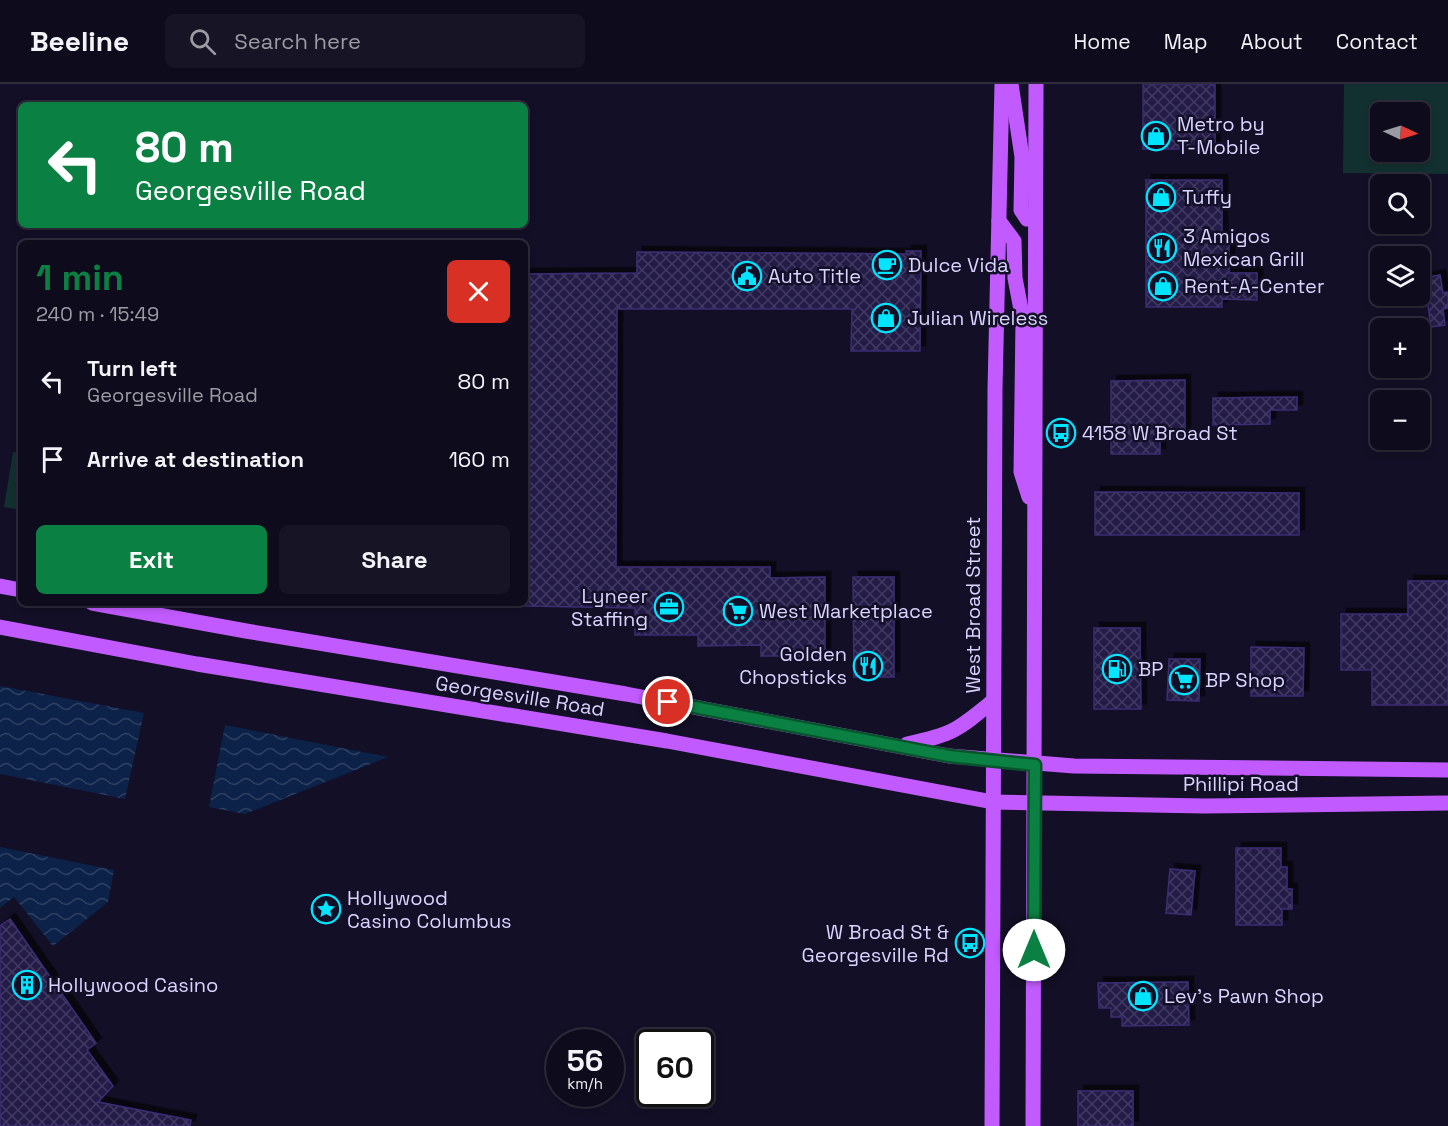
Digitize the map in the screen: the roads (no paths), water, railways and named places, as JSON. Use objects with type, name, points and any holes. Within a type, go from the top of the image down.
[{"type":"main road","name":"West Broad Street","points":[[992,1126],[993,701],[1002,84]]},
{"type":"main road","points":[[1011,84],[1022,157],[1021,210],[1027,219],[1034,219]]},
{"type":"main road","points":[[1033,1126],[1036,84]]},
{"type":"main road","points":[[999,221],[1014,241],[1015,278],[1023,320],[1021,472],[1034,514]]},
{"type":"main road","points":[[0,586],[18,589]]},
{"type":"main road","name":"Georgesville Road","points":[[108,606],[246,631],[626,693],[898,746],[993,762],[1035,765]]},
{"type":"main road","name":"Georgesville Road","points":[[0,627],[197,664],[667,741],[993,802],[1034,803]]},
{"type":"main road","points":[[898,746],[941,737],[960,729],[993,701]]},
{"type":"main road","name":"Phillipi Road","points":[[1035,765],[1448,770]]},
{"type":"main road","name":"Phillipi Road","points":[[1034,803],[1244,806],[1448,803]]},
{"type":"water","points":[[0,686],[144,713],[125,799],[0,774]]},
{"type":"water","points":[[225,725],[388,757],[245,814],[209,807]]},
{"type":"water","points":[[0,847],[114,870],[108,902],[53,946],[14,897],[0,908]]},
{"type":"place","name":"Metro by T-Mobile","points":[[1156,136]]},
{"type":"place","name":"Tuffy","points":[[1161,197]]},
{"type":"place","name":"3 Amigos Mexican Grill","points":[[1162,248]]},
{"type":"place","name":"Dulce Vida","points":[[887,265]]},
{"type":"place","name":"Auto Title","points":[[747,276]]},
{"type":"place","name":"Rent-A-Center","points":[[1163,286]]},
{"type":"place","name":"Julian Wireless","points":[[886,318]]},
{"type":"place","name":"4158 W Broad St","points":[[1061,433]]},
{"type":"place","name":"Lyneer Staffing","points":[[669,607]]},
{"type":"place","name":"West Marketplace","points":[[738,611]]},
{"type":"place","name":"Golden Chopsticks","points":[[868,666]]},
{"type":"place","name":"BP","points":[[1117,669]]},
{"type":"place","name":"BP Shop","points":[[1184,680]]},
{"type":"place","name":"Hollywood Casino Columbus","points":[[326,909]]},
{"type":"place","name":"W Broad St & Georgesville Rd","points":[[970,943]]},
{"type":"place","name":"Hollywood Casino","points":[[27,985]]},
{"type":"place","name":"Lev's Pawn Shop","points":[[1143,996]]}]
